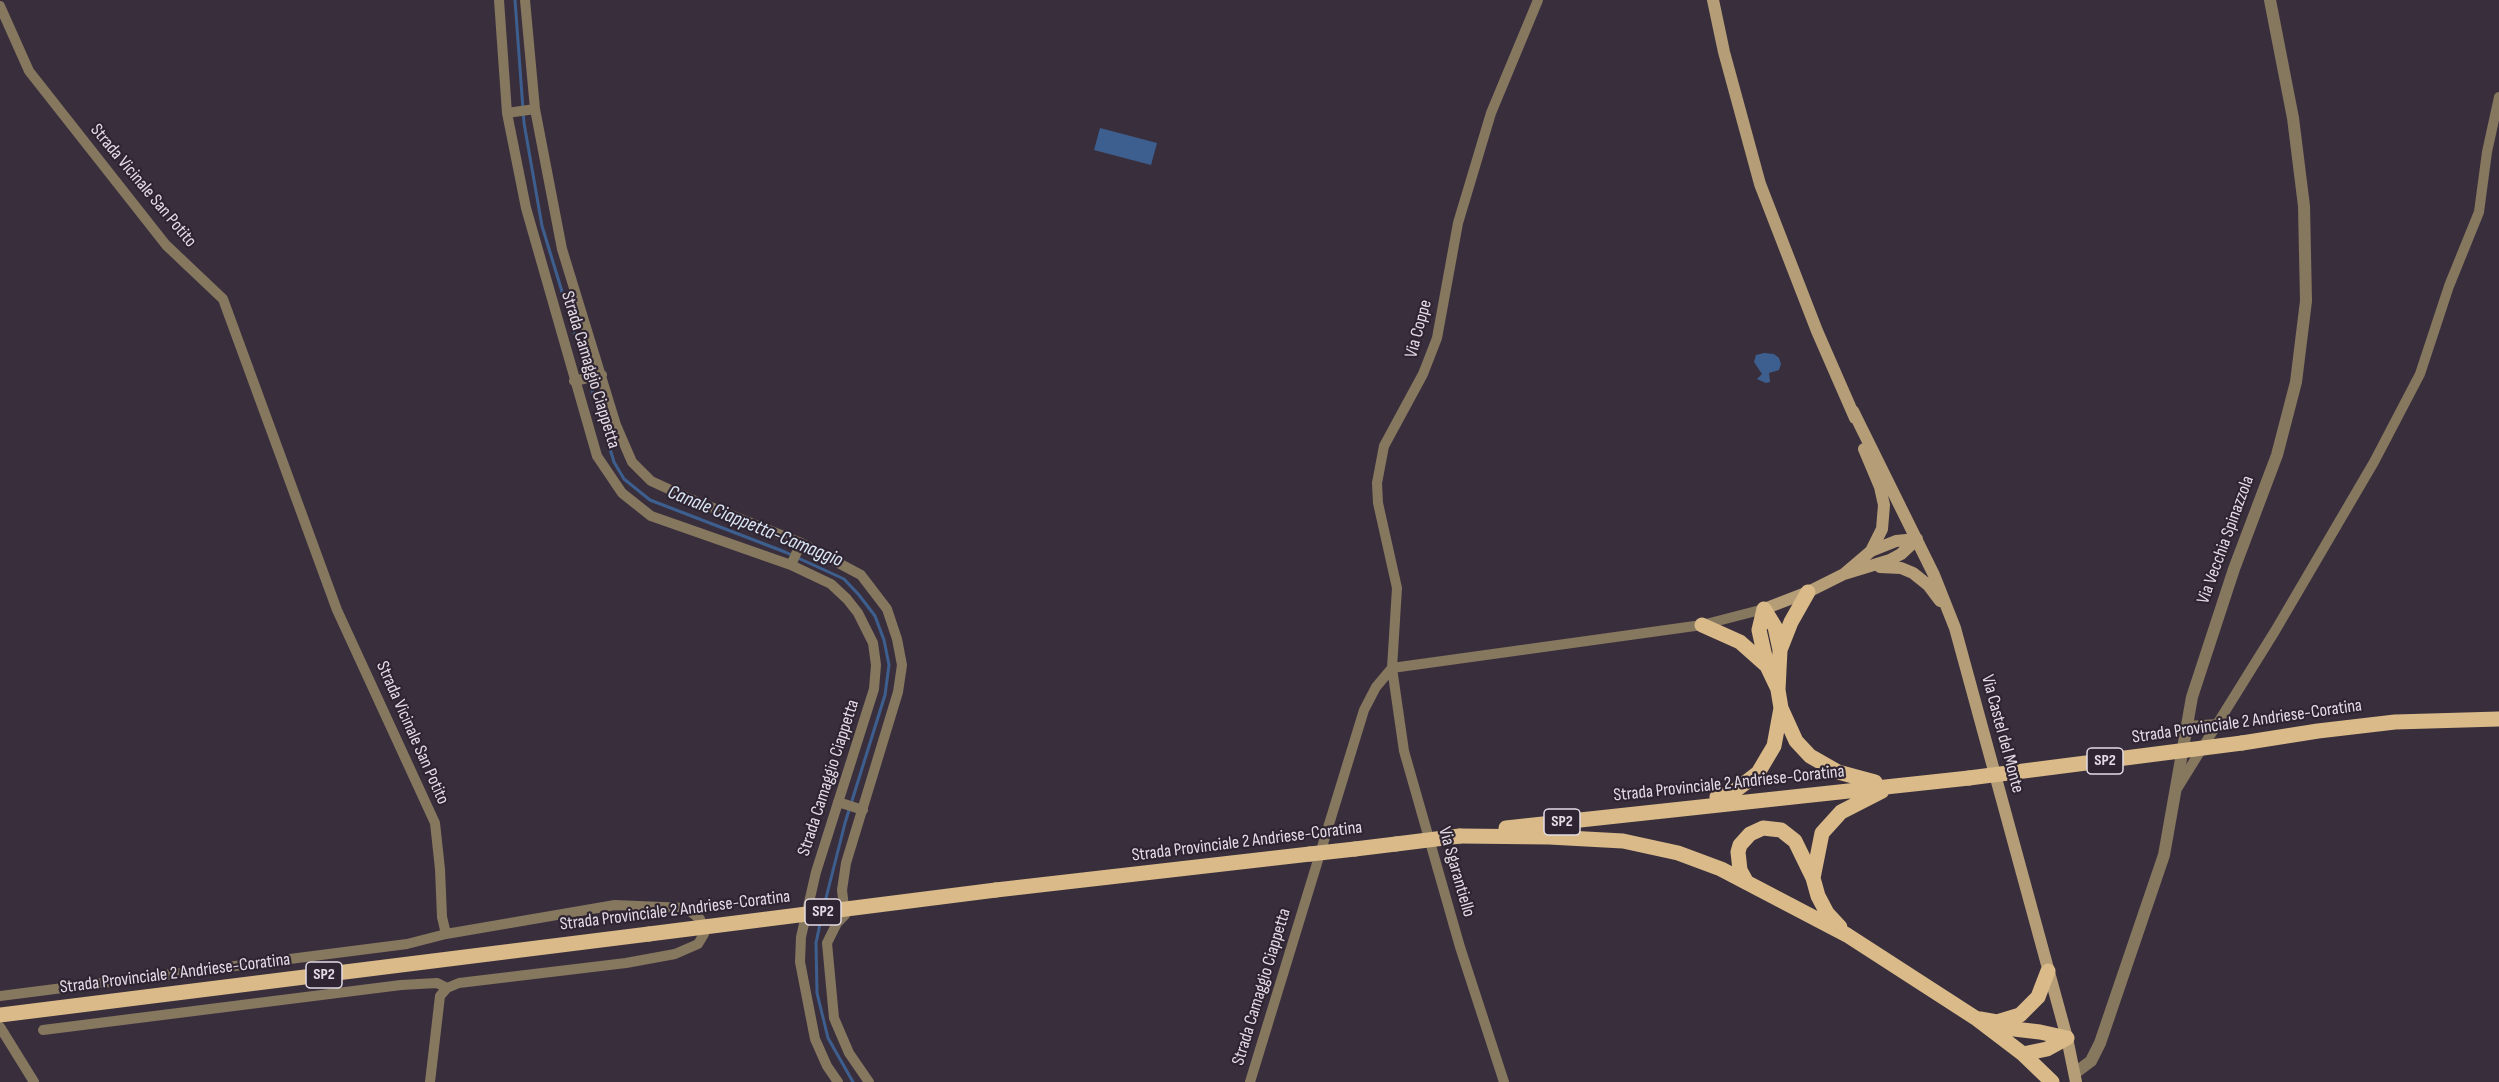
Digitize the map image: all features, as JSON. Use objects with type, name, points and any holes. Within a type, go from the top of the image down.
[{"type":"main road","points":[[1713,0],[1724,52],[1760,184],[1817,331],[1853,411],[1861,442],[1880,487],[1884,505],[1882,529],[1871,551]]},
{"type":"main road","name":"Via Castel del Monte","points":[[1853,411],[1917,539],[1948,610],[2067,1038],[2075,1078]]},
{"type":"main road","points":[[1844,574],[1871,551],[1896,541],[1917,539]]},
{"type":"main road","points":[[1764,609],[1808,592],[1844,574],[1867,568],[1901,554],[1917,539]]},
{"type":"main road","points":[[1867,568],[1901,568],[1913,573],[1928,585],[1948,610]]},
{"type":"main road","points":[[1780,650],[1791,622],[1808,592]]},
{"type":"main road","points":[[1764,609],[1775,627],[1780,650],[1778,690],[1781,708],[1796,741],[1810,756],[1838,772],[1863,780],[1896,786]]},
{"type":"main road","points":[[1764,609],[1759,630],[1767,666],[1778,690]]},
{"type":"main road","points":[[1702,626],[1740,642],[1767,666]]},
{"type":"main road","points":[[1664,811],[1732,793],[1758,773],[1774,746],[1781,708]]},
{"type":"main road","name":"Strada Provinciale 2 Andriese-Coratina","points":[[0,1015],[996,890],[1396,844],[1509,828],[1969,778],[2318,731],[2395,722],[2499,719]]},
{"type":"main road","points":[[1813,878],[1822,833],[1841,812],[1866,797],[1896,786]]},
{"type":"main road","points":[[1746,880],[1740,870],[1738,852],[1740,845],[1750,834],[1763,828],[1781,830],[1795,841],[1827,913],[1847,935]]},
{"type":"main road","points":[[1460,836],[1623,841],[1678,853],[1746,880],[1784,903],[1847,935],[1977,1019],[2023,1053],[2052,1082]]},
{"type":"main road","points":[[1997,1022],[2020,1015],[2030,1007],[2038,997],[2048,971]]},
{"type":"main road","points":[[1977,1019],[1997,1022],[2014,1029],[2067,1038]]},
{"type":"main road","points":[[2023,1053],[2047,1049],[2067,1038]]},
{"type":"street","name":"Strada Camaggio Ciappetta","points":[[499,0],[507,113],[530,226],[597,456],[622,493],[651,516],[791,565],[831,584],[858,613],[873,643],[876,665],[874,689],[816,872],[801,937],[800,962],[815,1039],[827,1066],[838,1082]]},
{"type":"street","points":[[525,0],[535,108],[562,249],[616,424],[632,462],[651,481],[801,543],[861,575],[887,609],[897,639],[902,665],[898,692],[846,863],[842,890],[845,915],[837,923],[827,943],[834,1018],[849,1053],[869,1082]]},
{"type":"street","name":"Via Coppe","points":[[1392,668],[1397,588],[1378,503],[1379,464],[1394,424],[1423,374],[1437,338],[1458,223],[1491,113],[1538,0]]},
{"type":"street","name":"Via Vecchia Spinazzola","points":[[2075,1078],[2091,1061],[2100,1043],[2164,855],[2178,787],[2187,726],[2202,664],[2277,455],[2296,382],[2306,301],[2304,206],[2293,118],[2270,0]]},
{"type":"street","name":"Strada Vicinale San Potito","points":[[0,6],[29,71],[166,245],[223,299],[337,610],[435,823],[442,917],[446,934]]},
{"type":"street","points":[[2178,787],[2374,462],[2420,374],[2449,286],[2480,212],[2487,152],[2499,97]]},
{"type":"street","points":[[507,113],[535,108]]},
{"type":"street","points":[[574,381],[602,375]]},
{"type":"street","points":[[791,565],[801,543]]},
{"type":"street","points":[[1392,668],[1702,626],[1764,609]]},
{"type":"street","name":"Strada Camaggio Ciappetta","points":[[1250,1082],[1364,710],[1376,687],[1392,668]]},
{"type":"street","name":"Via Sgarantiello","points":[[1392,668],[1404,751],[1460,947],[1504,1082]]},
{"type":"street","points":[[2187,726],[2218,724]]},
{"type":"street","points":[[838,802],[863,810]]},
{"type":"street","points":[[0,996],[407,944],[446,934],[615,905],[686,908],[700,919],[704,934],[698,944],[689,949],[654,959],[459,983],[447,988],[440,996],[430,1082]]},
{"type":"street","points":[[43,1030],[401,985],[437,983],[447,988]]},
{"type":"street","points":[[0,1027],[15,1055],[34,1082]]},
{"type":"water","points":[[1100,128],[1157,143],[1151,165],[1094,150]]},
{"type":"water","points":[[1774,354],[1779,358],[1781,364],[1779,370],[1769,373],[1770,382],[1766,383],[1757,379],[1762,374],[1754,362],[1756,355]]},
{"type":"waterway","name":"Canale Ciappetta-Camaggio","points":[[515,0],[524,123],[542,226],[614,462],[624,479],[650,500],[785,552],[844,579],[875,616],[884,640],[889,665],[885,695],[845,823],[824,906]]},
{"type":"waterway","name":"Canale Ciappetta-Camaggio","points":[[821,919],[816,943],[817,993],[828,1038],[853,1082]]}]
